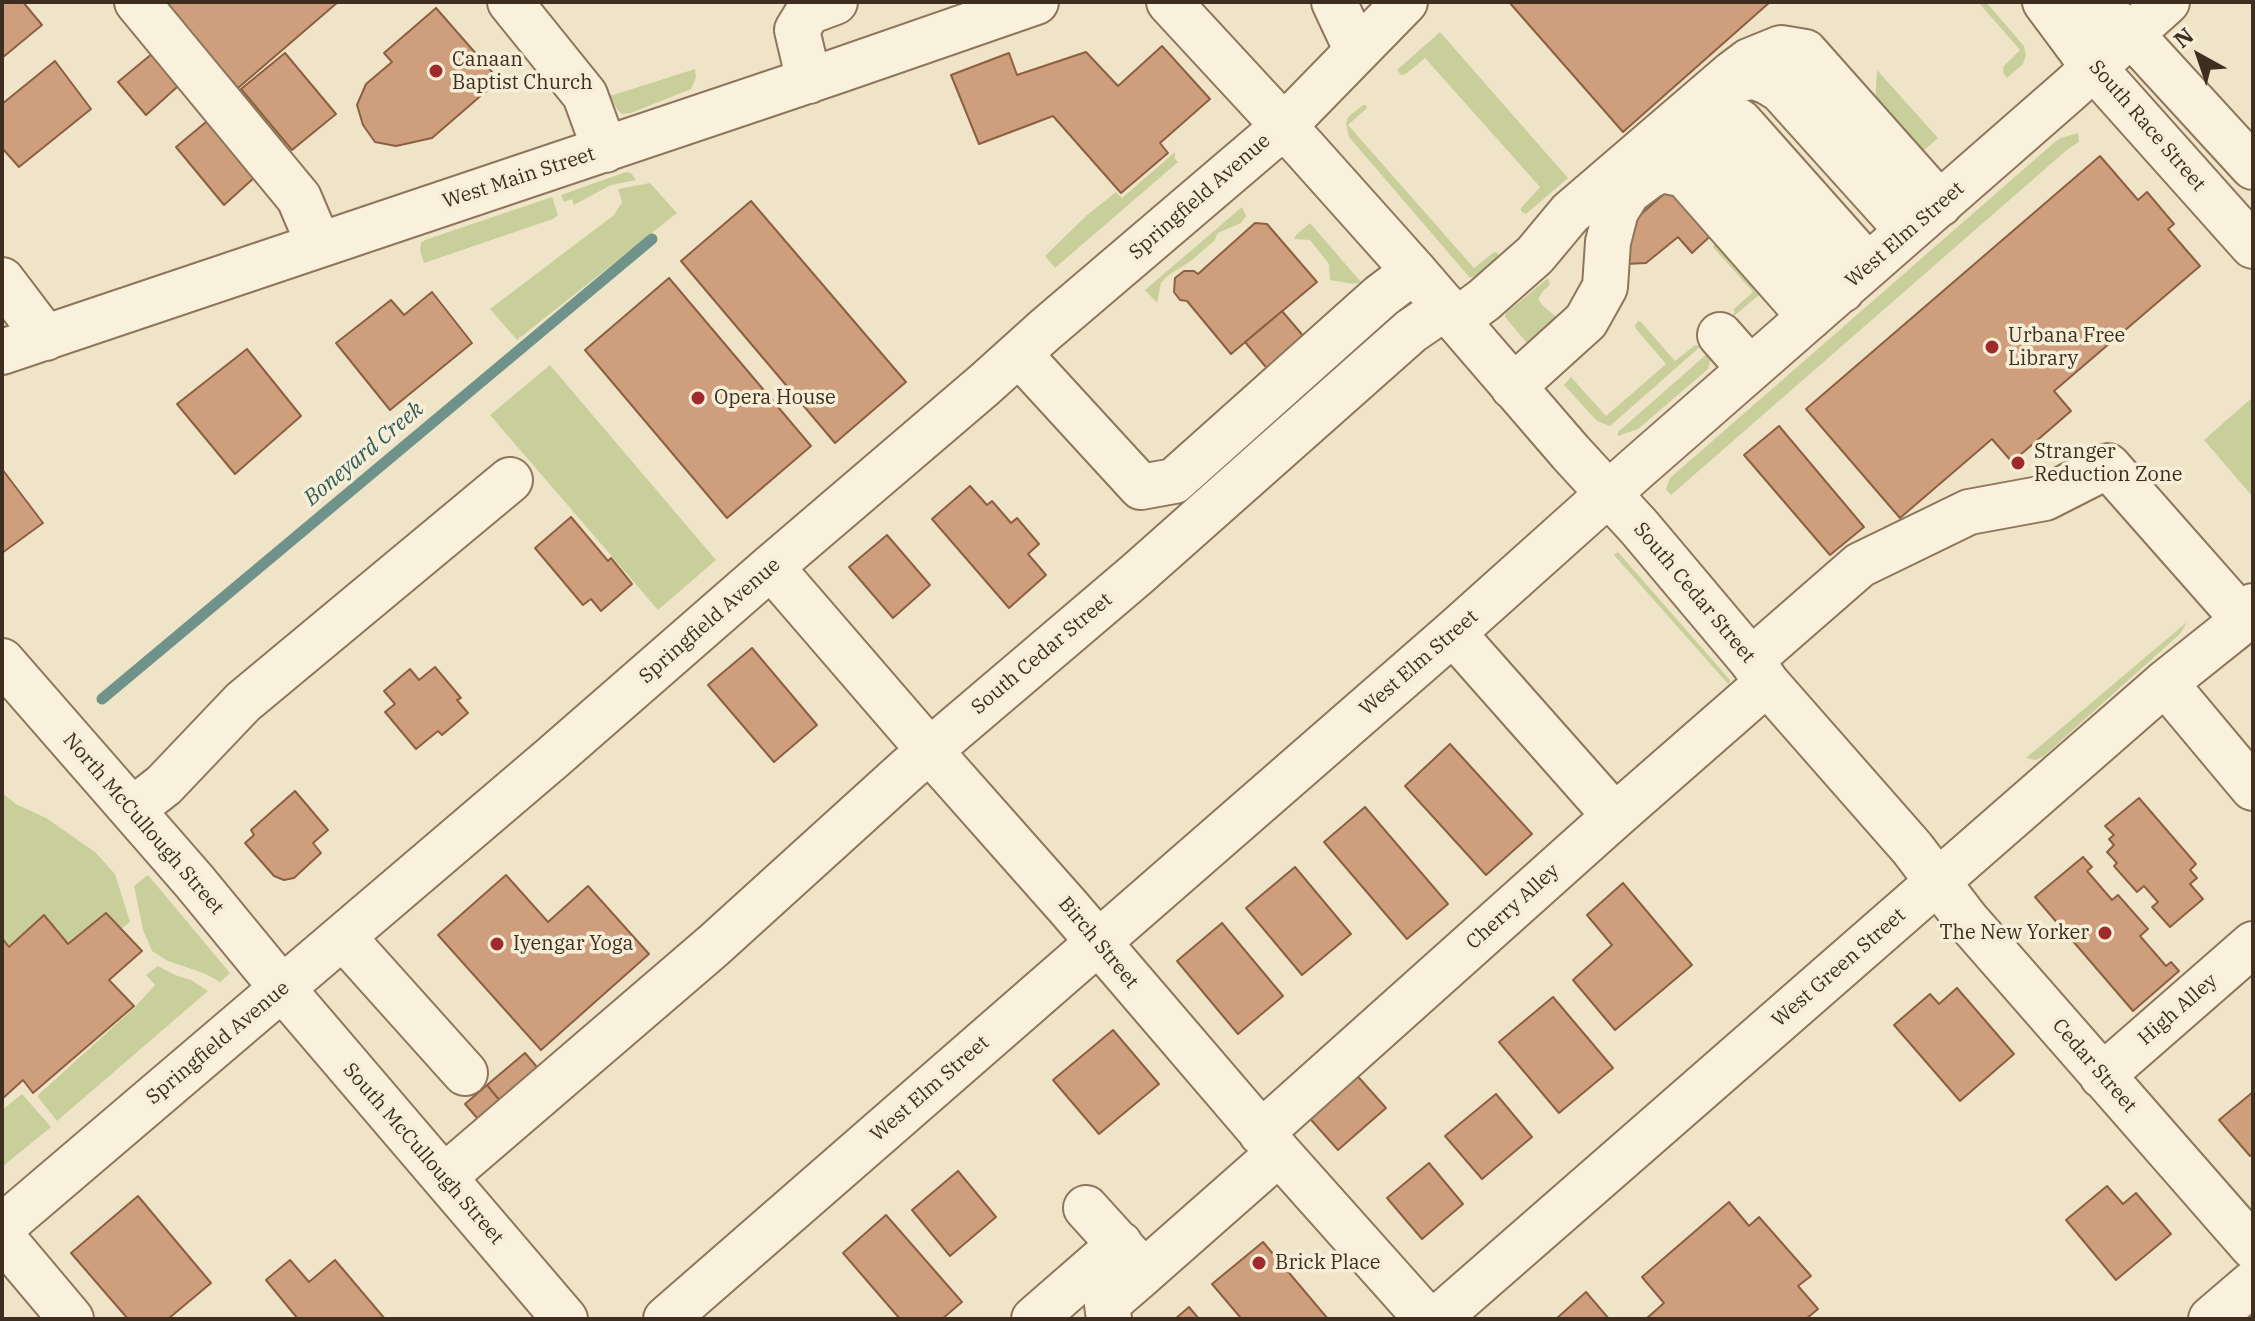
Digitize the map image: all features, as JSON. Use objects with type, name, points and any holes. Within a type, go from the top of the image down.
[{"type":"street","points":[[137,2],[299,198],[319,245]]},
{"type":"street","points":[[510,2],[585,95],[605,150]]},
{"type":"street","points":[[809,81],[797,30],[808,12],[835,2]]},
{"type":"street","name":"West Main Street","points":[[2,352],[809,81],[954,16],[1036,2]]},
{"type":"street","name":"South Cedar Street","points":[[1169,2],[1414,271],[1462,309],[1521,396],[1912,848],[1938,882]]},
{"type":"street","points":[[1334,2],[1357,51]]},
{"type":"street","name":"Springfield Avenue","points":[[2,1227],[540,769],[1283,127],[1405,2]]},
{"type":"street","name":"South Race Street","points":[[2045,2],[2094,68],[2253,246]]},
{"type":"street","points":[[2090,2],[2131,34],[2253,167]]},
{"type":"street","name":"West Elm Street","points":[[666,1319],[1453,633],[2167,2]]},
{"type":"street","points":[[1462,309],[1535,255],[1570,213],[1733,73],[1749,61],[1781,48],[1805,52],[1875,260]]},
{"type":"street","points":[[1670,128],[1725,85],[1738,79],[1755,77],[1768,82],[1792,101],[1875,260]]},
{"type":"street","points":[[1670,128],[1708,122],[1718,126],[1875,260]]},
{"type":"street","points":[[1521,396],[1560,359],[1605,287],[1608,242],[1616,211],[1628,192],[1661,170],[1685,175],[1875,260]]},
{"type":"street","points":[[1019,354],[1141,487],[1174,481],[1381,296],[1414,271]]},
{"type":"street","points":[[2,280],[46,338]]},
{"type":"street","name":"South Cedar Street","points":[[444,1177],[713,946],[929,750],[1136,575],[1411,331],[1462,309]]},
{"type":"street","points":[[1720,335],[1750,369]]},
{"type":"street","name":"Cherry Alley","points":[[1132,1258],[1270,1143],[1615,816],[1860,565],[1969,512],[2045,498],[2108,466],[2250,614]]},
{"type":"street","points":[[132,810],[164,785],[243,702],[510,480]]},
{"type":"street","name":"Birch Street","points":[[771,567],[1270,1143],[1427,1319]]},
{"type":"street","name":"West Green Street","points":[[1437,1319],[2165,683],[2250,614]]},
{"type":"street","points":[[1453,633],[1615,816]]},
{"type":"street","name":"North McCullough Street","points":[[5,674],[132,810],[282,988]]},
{"type":"street","points":[[2165,683],[2253,788]]},
{"type":"street","name":"Cedar Street","points":[[1938,882],[1966,919],[2253,1247]]},
{"type":"street","points":[[343,937],[465,1073]]},
{"type":"street","name":"High Alley","points":[[2102,1076],[2253,944]]},
{"type":"street","name":"South McCullough Street","points":[[282,988],[565,1319]]},
{"type":"street","points":[[1086,1208],[1132,1258]]},
{"type":"street","points":[[2,1237],[71,1319]]},
{"type":"street","points":[[1034,1319],[1132,1258]]},
{"type":"street","points":[[1109,1319],[1107,1304],[1132,1258]]},
{"type":"street","points":[[2211,1319],[2253,1283]]},
{"type":"green space","points":[[1978,2],[1986,2],[2024,46],[2026,55],[2023,64],[2007,78],[2003,73],[2004,66],[2020,50]]},
{"type":"green space","points":[[1440,32],[1568,178],[1526,214],[1521,208],[1540,187],[1425,58],[1406,74],[1401,75],[1397,70]]},
{"type":"green space","points":[[695,69],[696,77],[691,89],[631,113],[622,114],[610,96]]},
{"type":"green space","points":[[1877,70],[1938,138],[1920,154],[1875,104]]},
{"type":"green space","points":[[1363,105],[1367,108],[1348,125],[1474,268],[1494,252],[1498,253],[1498,261],[1484,273],[1470,278],[1349,137],[1346,123],[1348,117]]},
{"type":"green space","points":[[2078,133],[2079,142],[1671,495],[1666,489],[1670,478],[2056,141]]},
{"type":"green space","points":[[1175,152],[1178,162],[1055,268],[1045,256],[1086,216],[1116,192],[1122,198]]},
{"type":"green space","points":[[626,172],[636,180],[611,185],[574,205],[572,199],[564,202],[561,195]]},
{"type":"green space","points":[[650,183],[677,213],[517,340],[490,309],[614,215],[622,202],[618,189]]},
{"type":"green space","points":[[552,197],[558,215],[553,219],[424,263],[420,251],[421,243],[425,240]]},
{"type":"green space","points":[[1242,207],[1246,216],[1241,223],[1218,233],[1214,241],[1192,260],[1166,277],[1161,283],[1157,303],[1145,290]]},
{"type":"green space","points":[[1310,223],[1361,282],[1353,284],[1330,280],[1329,264],[1310,240],[1294,239]]},
{"type":"green space","points":[[1722,232],[1770,286],[1734,316],[1734,309],[1753,292],[1713,247]]},
{"type":"green space","points":[[1548,278],[1550,285],[1538,299],[1560,320],[1532,349],[1505,317]]},
{"type":"green space","points":[[1638,321],[1675,361],[1695,345],[1701,346],[1610,426],[1597,421],[1564,385],[1571,377],[1606,416],[1666,364],[1636,329]]},
{"type":"green space","points":[[1708,353],[1711,357],[1708,369],[1638,429],[1618,436],[1618,432]]},
{"type":"green space","points":[[550,365],[716,560],[658,610],[490,415]]},
{"type":"green space","points":[[2253,397],[2253,497],[2204,440]]},
{"type":"green space","points":[[1618,552],[1730,680],[1729,685],[1614,555]]},
{"type":"green space","points":[[2187,622],[2181,633],[2044,756],[2036,760],[2026,758]]},
{"type":"green space","points":[[2,793],[16,804],[46,818],[95,852],[115,874],[130,922],[121,929],[106,913],[68,944],[43,915],[9,947],[2,938]]},
{"type":"green space","points":[[148,875],[230,973],[220,982],[168,961],[152,951],[143,930],[134,886]]},
{"type":"green space","points":[[158,966],[208,991],[57,1121],[37,1096],[135,1007],[155,985],[146,975]]},
{"type":"green space","points":[[22,1094],[51,1127],[2,1167],[2,1110]]},
{"type":"building","points":[[2,2],[23,2],[42,25],[2,58]]},
{"type":"building","points":[[163,2],[338,2],[238,88]]},
{"type":"building","points":[[1509,2],[1770,2],[1623,132]]},
{"type":"building","name":"Canaan Baptist Church","points":[[436,8],[499,80],[432,138],[396,146],[375,142],[363,125],[357,105],[366,84],[392,62],[384,53]]},
{"type":"building","points":[[1162,46],[1210,99],[1160,143],[1168,153],[1121,193],[1053,116],[979,144],[951,75],[1009,53],[1017,75],[1086,52],[1118,86]]},
{"type":"building","points":[[159,48],[186,79],[146,115],[118,82]]},
{"type":"building","points":[[285,53],[336,114],[292,150],[241,89]]},
{"type":"building","points":[[55,61],[91,109],[19,167],[2,148],[2,104]]},
{"type":"building","points":[[218,112],[266,167],[224,205],[176,147]]},
{"type":"building","name":"Urbana Free Library","points":[[2100,156],[2138,200],[2147,192],[2174,224],[2168,229],[2200,266],[2054,391],[2071,411],[2012,462],[1992,439],[1900,518],[1806,409]]},
{"type":"building","points":[[1673,186],[1719,228],[1692,253],[1678,237],[1646,263],[1626,264],[1631,223]]},
{"type":"building","points":[[751,201],[906,382],[835,443],[681,261]]},
{"type":"building","points":[[1255,223],[1267,224],[1317,282],[1231,354],[1187,301],[1180,300],[1174,292],[1175,278],[1184,271],[1198,274]]},
{"type":"building","name":"Opera House","points":[[669,278],[811,446],[727,518],[585,350]]},
{"type":"building","points":[[432,292],[472,343],[390,410],[336,343],[391,300],[404,315]]},
{"type":"building","points":[[1282,311],[1334,372],[1296,403],[1245,342]]},
{"type":"building","points":[[247,349],[301,416],[235,474],[177,404]]},
{"type":"building","points":[[1779,426],[1864,527],[1830,555],[1744,455]]},
{"type":"building","points":[[2,469],[43,523],[2,553]]},
{"type":"building","points":[[970,486],[987,505],[992,501],[1011,523],[1017,518],[1039,544],[1028,554],[1046,575],[1009,608],[932,519]]},
{"type":"building","points":[[571,517],[632,584],[601,611],[591,599],[583,605],[535,548]]},
{"type":"building","points":[[887,535],[930,585],[893,618],[849,567]]},
{"type":"building","points":[[752,648],[817,725],[774,762],[708,685]]},
{"type":"building","points":[[435,667],[461,698],[457,700],[468,713],[442,735],[438,731],[416,749],[385,712],[395,704],[384,691],[410,669],[419,680]]},
{"type":"building","points":[[1450,744],[1532,834],[1486,875],[1405,786]]},
{"type":"building","points":[[295,791],[328,830],[313,843],[321,853],[294,878],[284,880],[274,876],[245,843],[254,835],[251,830]]},
{"type":"building","points":[[2139,798],[2196,864],[2190,870],[2197,878],[2190,884],[2203,899],[2170,927],[2152,907],[2158,902],[2144,886],[2137,892],[2114,866],[2117,863],[2107,852],[2114,845],[2109,839],[2114,835],[2105,826]]},
{"type":"building","points":[[1365,807],[1448,904],[1407,939],[1324,842]]},
{"type":"building","name":"The New Yorker","points":[[2083,857],[2092,867],[2087,871],[2112,900],[2118,895],[2148,929],[2140,936],[2166,966],[2171,962],[2179,971],[2133,1011],[2035,897]]},
{"type":"building","points":[[1295,867],[1351,934],[1302,975],[1246,908]]},
{"type":"building","points":[[506,875],[548,922],[588,886],[649,954],[541,1050],[438,935]]},
{"type":"building","points":[[1623,883],[1692,965],[1615,1030],[1573,980],[1612,945],[1587,915]]},
{"type":"building","points":[[106,913],[142,951],[109,980],[134,1006],[33,1093],[23,1080],[2,1099],[2,938],[9,947],[44,915],[68,944]]},
{"type":"building","points":[[1222,923],[1283,996],[1238,1034],[1177,961]]},
{"type":"building","points":[[1957,988],[2014,1054],[1960,1101],[1894,1025],[1930,994],[1939,1004]]},
{"type":"building","points":[[1553,997],[1613,1068],[1559,1113],[1499,1042]]},
{"type":"building","points":[[1113,1030],[1159,1084],[1099,1134],[1053,1080]]},
{"type":"building","points":[[525,1053],[543,1074],[505,1107],[487,1085]]},
{"type":"building","points":[[1353,1071],[1386,1108],[1338,1150],[1305,1113]]},
{"type":"building","points":[[487,1085],[505,1107],[483,1125],[465,1104]]},
{"type":"building","points":[[2253,1092],[2253,1154],[2250,1156],[2219,1120]]},
{"type":"building","points":[[1496,1094],[1532,1137],[1482,1179],[1445,1136]]},
{"type":"building","points":[[1429,1163],[1463,1204],[1422,1239],[1387,1198]]},
{"type":"building","points":[[958,1171],[996,1217],[950,1256],[912,1210]]},
{"type":"building","points":[[2107,1186],[2123,1204],[2136,1193],[2171,1234],[2116,1280],[2066,1220]]},
{"type":"building","points":[[138,1196],[211,1283],[168,1319],[128,1319],[71,1253]]},
{"type":"building","points":[[1729,1202],[1749,1226],[1759,1217],[1811,1276],[1798,1286],[1818,1309],[1806,1319],[1646,1319],[1664,1303],[1642,1277]]},
{"type":"building","points":[[886,1215],[962,1302],[942,1319],[900,1319],[843,1253]]},
{"type":"building","name":"Brick Place","points":[[1263,1242],[1328,1319],[1238,1319],[1240,1317],[1212,1284]]},
{"type":"building","points":[[290,1260],[309,1282],[335,1260],[385,1319],[298,1319],[266,1280]]},
{"type":"building","points":[[1586,1292],[1609,1319],[1556,1319]]},
{"type":"building","points":[[1189,1307],[1199,1319],[1175,1319]]},
{"type":"waterway","name":"Boneyard Creek","points":[[102,699],[652,239]]},
{"type":"place","name":"Canaan Baptist Church","points":[[436,71]]},
{"type":"place","name":"Urbana Free Library","points":[[1992,347]]},
{"type":"place","name":"Opera House","points":[[698,398]]},
{"type":"place","name":"Stranger Reduction Zone","points":[[2018,463]]},
{"type":"place","name":"The New Yorker","points":[[2105,933]]},
{"type":"place","name":"Iyengar Yoga","points":[[497,944]]},
{"type":"place","name":"Brick Place","points":[[1259,1263]]}]
